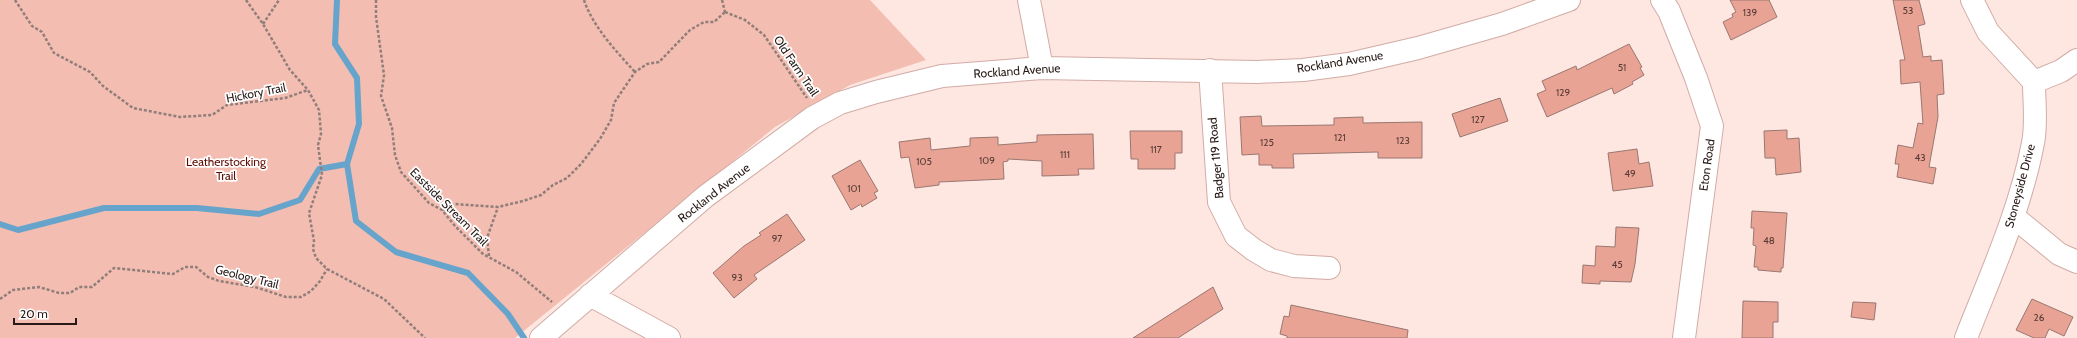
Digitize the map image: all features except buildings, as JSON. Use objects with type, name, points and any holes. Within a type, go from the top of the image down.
[{"type":"street","points":[[1029,0],[1042,68]]},
{"type":"street","name":"Rockland Avenue","points":[[553,327],[706,196],[818,115],[840,103],[876,92],[942,76],[1042,68],[1257,72],[1303,70],[1349,64],[1418,48],[1502,24],[1569,0]]},
{"type":"street","name":"Eton Road","points":[[1662,0],[1669,11],[1696,78],[1712,126],[1684,338]]},
{"type":"street","points":[[1972,0],[1988,32],[2034,82],[2061,71],[2077,60]]},
{"type":"street","name":"Badger 119 Road","points":[[1210,70],[1219,202],[1236,236],[1254,250],[1271,260],[1294,266],[1329,268]]},
{"type":"street","name":"Stoneyside Drive","points":[[1966,338],[2014,217],[2033,142],[2034,82]]},
{"type":"street","points":[[2014,217],[2059,254],[2077,262]]},
{"type":"street","points":[[590,295],[669,338]]},
{"type":"path","name":"Hickory Trail","points":[[15,0],[32,26],[42,32],[54,53],[90,72],[103,86],[133,108],[180,117],[212,115],[226,105],[278,99],[308,90]]},
{"type":"path","points":[[246,0],[263,24],[290,70],[308,90],[319,110],[321,134],[318,145],[322,175],[309,213],[316,258],[327,269],[384,299],[425,338]]},
{"type":"path","points":[[263,24],[279,0]]},
{"type":"path","name":"Eastside Stream Trail","points":[[376,0],[376,17],[384,75],[381,96],[392,128],[395,155],[401,172],[429,203],[442,210],[468,240],[483,254],[516,272],[545,295],[553,327]]},
{"type":"path","points":[[584,0],[588,10],[605,35],[635,72]]},
{"type":"path","points":[[442,210],[454,204],[498,207],[542,195],[553,185],[567,178],[581,164],[600,139],[611,120],[614,103],[635,72],[647,64],[659,62],[690,30],[704,22],[714,22],[725,12],[722,0]]},
{"type":"path","name":"Old Farm Trail","points":[[725,12],[745,20],[764,35],[818,115]]},
{"type":"path","points":[[489,256],[487,238],[498,207]]},
{"type":"path","name":"Geology Trail","points":[[0,299],[13,290],[38,287],[59,293],[70,293],[79,287],[92,287],[114,268],[173,274],[185,267],[196,267],[208,277],[219,281],[254,287],[286,297],[301,297],[311,291],[320,281],[327,269]]},
{"type":"green space","name":"Leatherstocking Trail","points":[[0,0],[870,0],[926,60],[850,85],[775,127],[515,338],[0,338]]},
{"type":"waterway","points":[[337,0],[335,44],[357,78],[359,124],[347,164],[356,221],[396,252],[468,273],[508,314],[524,338]]},
{"type":"waterway","points":[[0,224],[18,230],[104,208],[197,208],[259,214],[300,200],[319,169],[347,164]]}]
